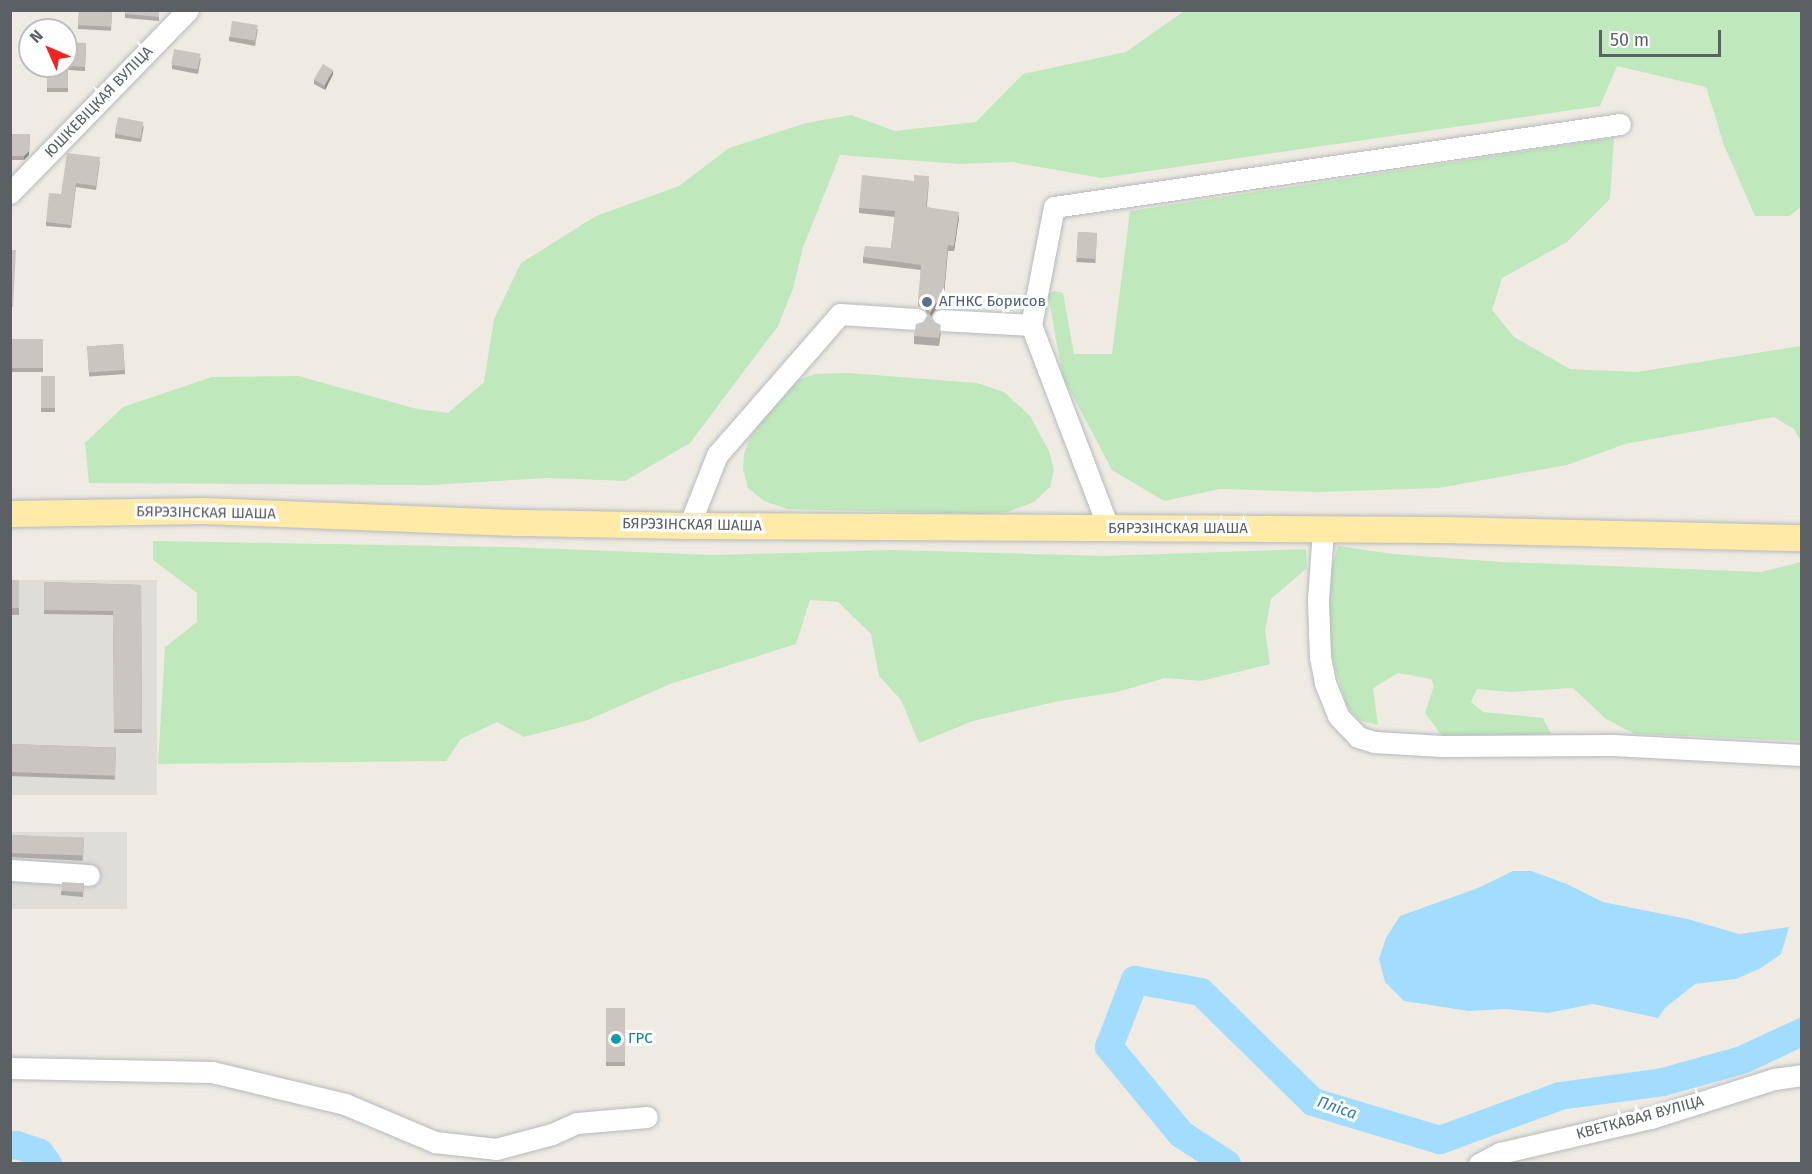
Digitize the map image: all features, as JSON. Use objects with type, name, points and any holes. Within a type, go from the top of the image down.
[{"type":"main road","name":"БЯРЭЗІНСКАЯ ШАША","points":[[10,514],[204,511],[522,523],[689,526],[1323,530],[1802,538]]},
{"type":"street","name":"ЮШКЕВІЦКАЯ ВУЛІЦА","points":[[10,193],[188,10]]},
{"type":"street","points":[[1109,529],[1031,325],[1054,207],[1620,123]]},
{"type":"street","points":[[689,526],[717,454],[840,314],[917,319]]},
{"type":"street","points":[[942,320],[1031,325]]},
{"type":"street","points":[[1323,530],[1318,600],[1320,657],[1325,683],[1338,716],[1358,737],[1374,742],[1442,746],[1613,745],[1802,755]]},
{"type":"street","points":[[10,870],[89,875]]},
{"type":"street","points":[[10,1068],[212,1072],[345,1104],[435,1142],[496,1149],[552,1134],[577,1123],[647,1118]]},
{"type":"street","name":"КВЕТКАВАЯ ВУЛІЦА","points":[[1479,1164],[1500,1153],[1651,1118],[1774,1078],[1802,1076]]},
{"type":"shaded area","points":[[10,580],[157,580],[157,795],[10,795]]},
{"type":"shaded area","points":[[11,832],[127,832],[127,909],[11,909]]},
{"type":"green space","points":[[1184,11],[1801,11],[1801,207],[1789,216],[1755,216],[1724,145],[1706,87],[1617,66],[1600,106],[1101,178],[1012,162],[959,164],[840,155],[803,247],[793,289],[778,326],[690,443],[625,481],[548,478],[430,485],[89,483],[85,443],[123,407],[212,377],[298,376],[417,409],[448,413],[484,382],[494,319],[521,263],[596,216],[679,186],[729,148],[806,123],[851,115],[895,131],[976,122],[1023,74],[1126,52]]},
{"type":"green space","points":[[1614,138],[1610,199],[1567,242],[1502,278],[1492,310],[1514,337],[1570,369],[1637,372],[1801,346],[1801,442],[1794,429],[1774,417],[1625,444],[1567,465],[1439,488],[1319,492],[1220,489],[1164,501],[1112,470],[1063,377],[1048,295],[1054,291],[1063,293],[1074,354],[1112,354],[1130,211]]},
{"type":"green space","points":[[848,373],[977,383],[1004,392],[1030,416],[1049,451],[1054,470],[1050,487],[1034,502],[1007,512],[982,514],[788,509],[764,501],[748,488],[743,470],[744,454],[750,438],[779,396],[795,381],[815,374]]},
{"type":"green space","points":[[153,541],[506,547],[713,555],[892,550],[1102,556],[1306,549],[1307,568],[1271,599],[1265,631],[1270,664],[1201,681],[1165,678],[1117,692],[1059,701],[973,721],[919,743],[901,700],[879,676],[871,634],[838,602],[810,600],[796,644],[670,684],[588,720],[524,737],[497,722],[461,739],[446,761],[158,764],[165,647],[197,622],[197,593],[153,560]]},
{"type":"green space","points":[[1338,546],[1393,554],[1502,562],[1761,572],[1801,562],[1801,741],[1635,734],[1606,719],[1573,688],[1510,692],[1477,689],[1471,702],[1483,712],[1543,718],[1552,736],[1442,736],[1425,713],[1434,686],[1431,679],[1398,673],[1373,688],[1378,725],[1359,720],[1347,706],[1327,642],[1326,586]]},
{"type":"water","points":[[1513,871],[1531,871],[1567,884],[1603,902],[1688,919],[1739,934],[1789,927],[1781,954],[1761,968],[1736,979],[1695,984],[1665,1008],[1658,1018],[1593,1004],[1548,1013],[1506,1009],[1469,1011],[1404,1001],[1385,982],[1379,959],[1386,938],[1400,916],[1478,888]]},
{"type":"building","points":[[79,10],[112,12],[111,27],[78,25]]},
{"type":"building","points":[[125,10],[159,10],[159,17],[125,14]]},
{"type":"building","points":[[232,21],[258,25],[255,41],[229,37]]},
{"type":"building","points":[[78,43],[86,43],[85,67],[78,67]]},
{"type":"building","points":[[174,49],[201,54],[198,69],[171,65]]},
{"type":"building","points":[[323,64],[333,70],[324,86],[314,79]]},
{"type":"building","points":[[47,78],[68,78],[68,88],[47,88]]},
{"type":"building","points":[[118,117],[144,122],[140,139],[115,134]]},
{"type":"building","points":[[10,134],[30,134],[29,151],[24,156],[10,156]]},
{"type":"building","points":[[67,153],[100,157],[96,186],[76,183],[71,225],[46,222],[49,193],[61,194]]},
{"type":"building","points":[[862,175],[914,181],[914,175],[929,176],[926,207],[959,212],[954,246],[948,245],[943,302],[936,303],[930,313],[925,303],[918,301],[921,265],[863,257],[865,246],[891,248],[895,211],[859,208]]},
{"type":"building","points":[[1078,232],[1097,233],[1096,259],[1077,258]]},
{"type":"building","points":[[10,250],[16,250],[13,307],[10,307]]},
{"type":"building","points":[[929,313],[935,322],[941,325],[939,338],[914,336],[916,324],[923,322]]},
{"type":"building","points":[[10,339],[43,339],[43,368],[10,368]]},
{"type":"building","points":[[123,344],[125,370],[89,372],[87,347]]},
{"type":"building","points":[[41,376],[55,376],[55,408],[41,408]]},
{"type":"building","points":[[10,580],[19,580],[19,608],[10,608]]},
{"type":"building","points":[[44,582],[141,585],[142,729],[114,729],[113,611],[44,610]]},
{"type":"building","points":[[10,744],[116,748],[115,776],[10,772]]},
{"type":"building","points":[[10,835],[84,838],[83,856],[10,853]]},
{"type":"building","points":[[62,882],[84,883],[83,892],[62,891]]},
{"type":"building","name":"ГРС","points":[[606,1008],[625,1008],[625,1062],[606,1062]]},
{"type":"waterway","name":"Пліса","points":[[1227,1164],[1181,1134],[1109,1047],[1135,980],[1201,992],[1313,1102],[1440,1140],[1560,1096],[1663,1082],[1742,1060],[1802,1032]]},
{"type":"waterway","points":[[10,1146],[17,1145],[40,1153],[48,1164]]},
{"type":"place","name":"АГНКС Борисов","points":[[927,302]]},
{"type":"place","name":"ГРС","points":[[616,1039]]}]
